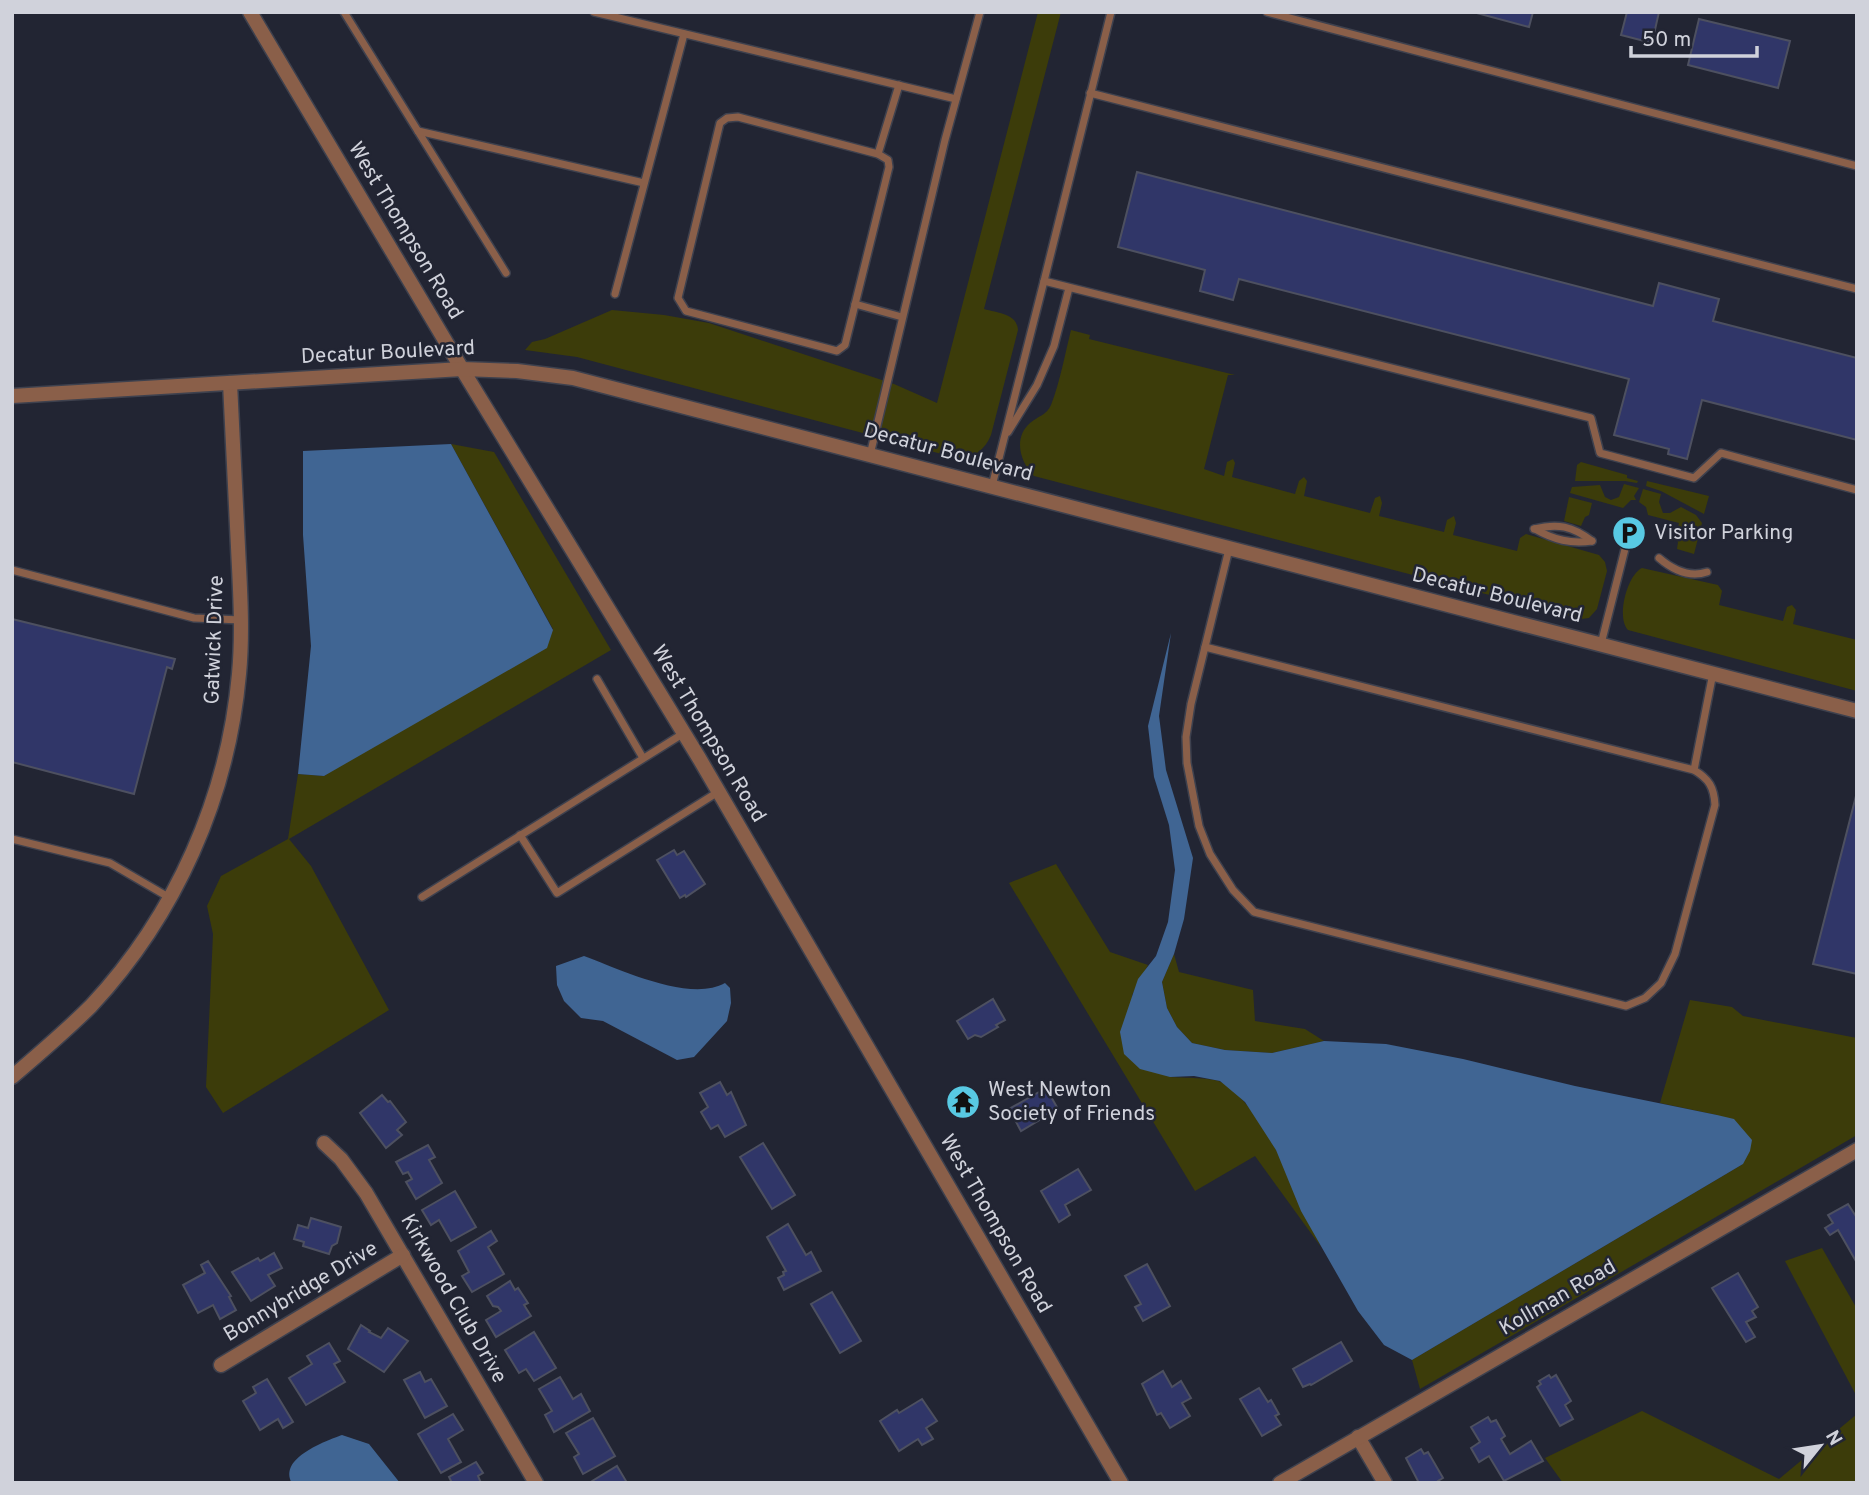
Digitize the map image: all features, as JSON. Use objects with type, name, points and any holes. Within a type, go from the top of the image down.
[{"type":"street","name":"West Thompson Road","points":[[250,12],[462,369],[684,733],[1121,1483]]},
{"type":"street","name":"Decatur Boulevard","points":[[12,396],[462,369],[573,377],[1857,711]]},
{"type":"street","name":"Gatwick Drive","points":[[12,1077],[69,1028],[139,946],[170,898],[200,835],[222,772],[236,707],[241,620],[230,383]]},
{"type":"street","name":"Kirkwood Club Drive","points":[[324,1143],[351,1171],[536,1483]]},
{"type":"street","name":"Kollman Road","points":[[1280,1483],[1857,1150]]},
{"type":"street","name":"Bonnybridge Drive","points":[[221,1365],[403,1255]]},
{"type":"street","points":[[1358,1437],[1385,1483]]},
{"type":"lane","points":[[344,12],[506,272]]},
{"type":"lane","points":[[594,12],[956,99]]},
{"type":"lane","points":[[870,455],[956,99],[980,12]]},
{"type":"lane","points":[[992,487],[1111,12]]},
{"type":"lane","points":[[1267,12],[1857,166]]},
{"type":"lane","points":[[615,294],[684,34]]},
{"type":"lane","points":[[878,154],[899,85]]},
{"type":"lane","points":[[1090,93],[1857,289]]},
{"type":"lane","points":[[738,117],[878,154],[888,160],[889,167],[845,345],[837,351],[685,311],[678,298],[720,123],[727,118],[738,117]]},
{"type":"lane","points":[[418,131],[645,183]]},
{"type":"lane","points":[[1044,281],[1591,418],[1600,453],[1682,475],[1694,478],[1721,453],[1857,490]]},
{"type":"lane","points":[[1004,439],[1037,385],[1054,346],[1069,288]]},
{"type":"lane","points":[[855,304],[902,317]]},
{"type":"lane","points":[[1553,525],[1578,531],[1592,541],[1576,543],[1550,538],[1534,529],[1553,525]]},
{"type":"lane","points":[[1205,647],[1694,770],[1703,776],[1714,789],[1715,805],[1675,954],[1661,983],[1645,998],[1626,1006],[1254,912],[1233,890],[1210,854],[1199,826],[1186,737],[1205,647],[1229,548]]},
{"type":"lane","points":[[1601,644],[1625,549]]},
{"type":"lane","points":[[1659,558],[1672,569],[1698,575],[1707,572]]},
{"type":"lane","points":[[12,570],[194,618],[241,620]]},
{"type":"lane","points":[[1694,770],[1713,673]]},
{"type":"lane","points":[[597,679],[643,758]]},
{"type":"lane","points":[[422,897],[684,733]]},
{"type":"lane","points":[[520,835],[557,892],[718,792]]},
{"type":"lane","points":[[12,839],[110,863],[170,898]]},
{"type":"shaded area","points":[[1038,12],[1061,12],[984,309],[1010,317],[1017,324],[1018,330],[991,435],[985,446],[976,454],[953,457],[577,357],[525,350],[532,342],[612,310],[664,315],[709,323],[894,384],[937,403]]},
{"type":"shaded area","points":[[1071,330],[1090,335],[1089,339],[1235,375],[1228,375],[1204,469],[1224,476],[1227,462],[1233,459],[1235,463],[1232,477],[1295,494],[1299,481],[1304,477],[1307,481],[1304,496],[1370,513],[1375,498],[1380,496],[1382,503],[1379,516],[1444,532],[1447,520],[1454,516],[1456,523],[1453,535],[1517,551],[1520,538],[1526,534],[1599,555],[1605,562],[1607,571],[1597,609],[1589,618],[1581,619],[1034,476],[1022,457],[1021,436],[1030,423],[1045,413],[1051,405]]},
{"type":"shaded area","points":[[451,444],[494,452],[611,650],[289,839],[311,866],[389,1010],[223,1113],[206,1087],[213,934],[207,906],[221,876],[288,839],[298,774],[324,776],[553,629]]},
{"type":"shaded area","points":[[1581,462],[1627,475],[1627,478],[1638,481],[1575,481],[1577,465]]},
{"type":"shaded area","points":[[1647,481],[1709,496],[1704,514],[1646,486]]},
{"type":"shaded area","points":[[1624,484],[1639,488],[1634,496],[1636,500],[1631,500],[1623,508],[1570,493],[1572,487],[1600,485],[1605,497],[1611,500],[1619,497]]},
{"type":"shaded area","points":[[1643,489],[1661,494],[1659,502],[1663,513],[1670,513],[1681,507],[1696,515],[1702,523],[1694,554],[1677,549],[1678,542],[1675,538],[1679,523],[1648,515],[1646,507],[1639,502]]},
{"type":"shaded area","points":[[1569,497],[1592,503],[1589,515],[1581,526],[1564,521]]},
{"type":"shaded area","points":[[1642,568],[1718,585],[1722,591],[1719,605],[1783,621],[1787,607],[1792,605],[1796,610],[1793,624],[1857,640],[1857,691],[1628,630],[1623,616],[1625,597],[1632,579]]},
{"type":"shaded area","points":[[1056,864],[1110,952],[1148,965],[1132,995],[1170,1077],[1218,1081],[1239,1096],[1268,1135],[1321,1247],[1255,1156],[1195,1191],[1009,883]]},
{"type":"shaded area","points":[[1174,954],[1179,972],[1253,990],[1255,1021],[1305,1029],[1324,1041],[1272,1053],[1225,1050],[1192,1043],[1177,1027],[1167,1008],[1162,982]]},
{"type":"shaded area","points":[[1690,1000],[1732,1007],[1743,1016],[1857,1038],[1857,1135],[1420,1389],[1412,1360],[1743,1164],[1717,1115],[1660,1103]]},
{"type":"shaded area","points":[[1822,1248],[1857,1309],[1857,1397],[1785,1261]]},
{"type":"shaded area","points":[[1642,1411],[1779,1479],[1857,1414],[1857,1483],[1563,1483],[1545,1458]]},
{"type":"water","points":[[451,444],[553,630],[547,648],[324,776],[298,774],[311,646],[303,535],[303,451]]},
{"type":"water","points":[[1171,633],[1159,716],[1166,770],[1193,858],[1184,919],[1162,982],[1167,1008],[1177,1027],[1192,1043],[1225,1050],[1272,1053],[1324,1041],[1386,1044],[1463,1059],[1575,1086],[1734,1119],[1752,1140],[1743,1164],[1412,1360],[1384,1345],[1358,1311],[1301,1211],[1276,1150],[1245,1102],[1220,1081],[1194,1076],[1170,1077],[1140,1069],[1124,1054],[1120,1032],[1138,979],[1156,956],[1168,922],[1175,870],[1169,825],[1154,777],[1148,726]]},
{"type":"water","points":[[584,956],[635,976],[674,987],[710,988],[725,983],[730,988],[731,1003],[727,1021],[694,1057],[677,1060],[603,1021],[581,1018],[564,1001],[557,985],[556,966]]},
{"type":"water","points":[[342,1435],[369,1444],[400,1483],[292,1483],[289,1474],[297,1458],[315,1446]]},
{"type":"building","points":[[1473,12],[1533,12],[1529,27]]},
{"type":"building","points":[[1627,12],[1659,12],[1652,43],[1621,35]]},
{"type":"building","points":[[1699,19],[1790,41],[1778,88],[1688,65]]},
{"type":"building","points":[[1137,172],[1653,306],[1659,283],[1719,299],[1713,321],[1857,358],[1857,440],[1702,400],[1687,459],[1668,454],[1669,449],[1614,435],[1629,379],[1239,279],[1233,300],[1200,291],[1205,270],[1118,247]]},
{"type":"building","points":[[12,619],[175,659],[172,669],[167,667],[134,794],[12,762]]},
{"type":"building","points":[[1857,792],[1857,974],[1813,964]]},
{"type":"building","points":[[674,850],[677,855],[684,851],[705,884],[686,897],[685,895],[680,898],[657,860]]},
{"type":"building","points":[[993,999],[1005,1020],[981,1037],[975,1035],[968,1039],[957,1021]]},
{"type":"building","points":[[720,1082],[727,1095],[731,1092],[746,1125],[725,1137],[718,1125],[711,1129],[701,1112],[708,1107],[700,1093]]},
{"type":"building","points":[[1046,1088],[1058,1109],[1021,1131],[1009,1109]]},
{"type":"building","points":[[382,1095],[406,1122],[397,1130],[402,1135],[386,1148],[360,1113]]},
{"type":"building","points":[[763,1143],[795,1195],[772,1209],[740,1157]]},
{"type":"building","points":[[428,1145],[435,1157],[429,1160],[442,1183],[416,1199],[406,1182],[412,1179],[408,1172],[403,1174],[396,1162]]},
{"type":"building","points":[[1078,1169],[1091,1190],[1065,1205],[1070,1215],[1059,1222],[1041,1191]]},
{"type":"building","points":[[455,1191],[476,1227],[451,1241],[439,1220],[431,1225],[422,1210]]},
{"type":"building","points":[[1848,1204],[1857,1218],[1857,1263],[1838,1230],[1830,1235],[1825,1228],[1833,1223],[1828,1215]]},
{"type":"building","points":[[311,1218],[341,1227],[337,1243],[332,1246],[329,1254],[303,1246],[304,1242],[294,1239],[298,1225],[308,1228]]},
{"type":"building","points":[[788,1224],[806,1255],[811,1252],[821,1271],[784,1290],[778,1278],[786,1271],[767,1237]]},
{"type":"building","points":[[491,1231],[497,1241],[488,1247],[504,1274],[472,1292],[462,1276],[469,1272],[458,1251]]},
{"type":"building","points":[[274,1253],[282,1268],[268,1275],[275,1286],[251,1301],[232,1272]]},
{"type":"building","points":[[208,1261],[231,1296],[229,1297],[236,1310],[220,1319],[213,1305],[198,1313],[183,1285],[205,1273],[201,1265]]},
{"type":"building","points":[[1147,1264],[1170,1306],[1143,1321],[1135,1307],[1141,1304],[1125,1276]]},
{"type":"building","points":[[1738,1273],[1758,1307],[1752,1311],[1756,1317],[1746,1322],[1755,1337],[1746,1342],[1712,1288]]},
{"type":"building","points":[[510,1281],[528,1303],[524,1305],[531,1316],[496,1337],[486,1320],[501,1311],[493,1306],[487,1296]]},
{"type":"building","points":[[832,1292],[861,1341],[840,1353],[811,1304]]},
{"type":"building","points":[[361,1325],[381,1338],[388,1328],[408,1341],[384,1372],[348,1349]]},
{"type":"building","points":[[534,1332],[556,1368],[534,1381],[526,1369],[519,1373],[505,1350]]},
{"type":"building","points":[[1341,1342],[1352,1361],[1303,1387],[1293,1369]]},
{"type":"building","points":[[329,1343],[340,1361],[334,1364],[345,1382],[306,1405],[289,1378],[312,1364],[307,1356]]},
{"type":"building","points":[[1163,1371],[1172,1387],[1181,1381],[1191,1398],[1182,1403],[1190,1416],[1170,1428],[1161,1413],[1157,1415],[1142,1384]]},
{"type":"building","points":[[420,1372],[425,1382],[431,1379],[447,1406],[425,1418],[404,1380]]},
{"type":"building","points":[[1549,1375],[1551,1378],[1556,1375],[1571,1401],[1565,1405],[1573,1419],[1560,1426],[1537,1387],[1541,1384],[1539,1381]]},
{"type":"building","points":[[560,1377],[573,1399],[581,1394],[590,1411],[554,1432],[545,1415],[552,1411],[539,1389]]},
{"type":"building","points":[[267,1379],[293,1422],[283,1428],[278,1419],[260,1430],[243,1401],[256,1393],[253,1387]]},
{"type":"building","points":[[1259,1388],[1268,1402],[1271,1400],[1279,1414],[1275,1416],[1281,1425],[1262,1436],[1240,1399]]},
{"type":"building","points":[[922,1399],[937,1421],[926,1428],[933,1439],[922,1445],[918,1439],[899,1451],[880,1421]]},
{"type":"building","points":[[453,1414],[463,1430],[448,1439],[461,1462],[441,1473],[418,1434]]},
{"type":"building","points":[[1488,1417],[1491,1422],[1496,1420],[1505,1436],[1501,1439],[1510,1454],[1531,1441],[1543,1461],[1504,1481],[1489,1456],[1479,1462],[1471,1448],[1480,1442],[1471,1427]]},
{"type":"building","points":[[593,1418],[615,1456],[583,1474],[574,1457],[579,1454],[566,1433]]},
{"type":"building","points":[[1421,1449],[1424,1454],[1428,1452],[1443,1478],[1439,1483],[1419,1483],[1406,1458]]},
{"type":"building","points":[[476,1462],[483,1473],[478,1476],[481,1483],[452,1483],[449,1477]]},
{"type":"building","points":[[617,1466],[626,1481],[624,1483],[589,1483]]},
{"type":"place","name":"Visitor Parking","points":[[1629,533]]},
{"type":"place","name":"West Newton Society of Friends","points":[[963,1102]]}]
